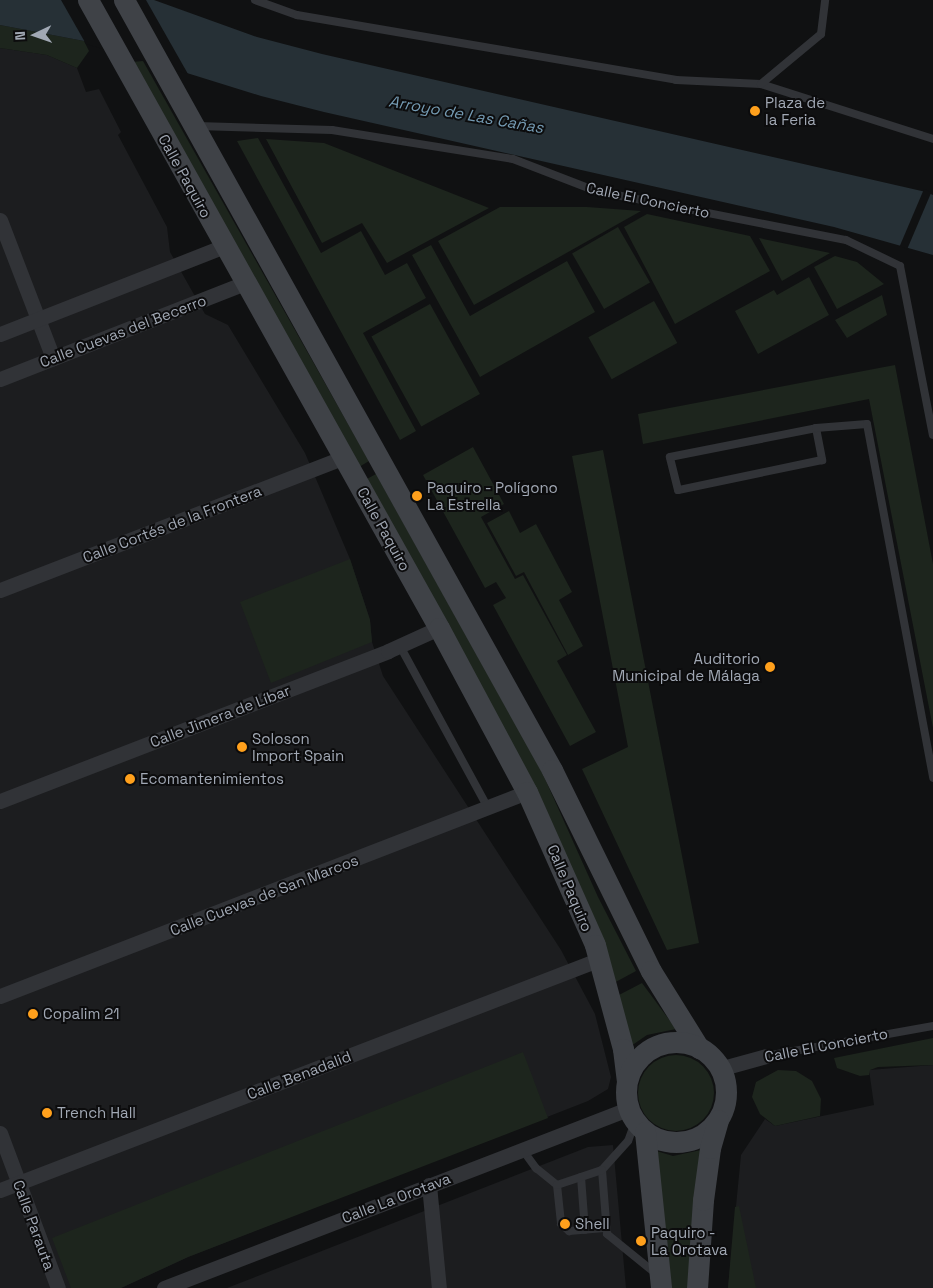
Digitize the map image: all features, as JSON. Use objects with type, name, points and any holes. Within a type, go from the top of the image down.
[{"type":"main road","name":"Calle Paquiro","points":[[88,0],[439,628],[527,792],[595,944],[623,1050],[627,1080]]},
{"type":"main road","name":"Calle Paquiro","points":[[124,0],[552,770],[651,971],[699,1048]]},
{"type":"main road","points":[[660,1282],[636,1121],[627,1080],[637,1060],[655,1046],[677,1042],[699,1048],[719,1069],[726,1097],[709,1156],[697,1288]]},
{"type":"main road","points":[[636,1121],[661,1140],[679,1142],[696,1138],[711,1128],[720,1115]]},
{"type":"street","points":[[0,220],[53,358]]},
{"type":"street","points":[[0,334],[224,246]]},
{"type":"street","name":"Calle Cuevas del Becerro","points":[[0,379],[245,283]]},
{"type":"street","name":"Calle Cortés de la Frontera","points":[[0,590],[344,457]]},
{"type":"street","name":"Calle Jimera de Líbar","points":[[0,801],[400,646],[439,628]]},
{"type":"street","name":"Calle Cuevas de San Marcos","points":[[0,996],[527,792]]},
{"type":"street","name":"Calle Benadalid","points":[[0,1190],[598,960]]},
{"type":"street","name":"Calle El Concierto","points":[[719,1069],[766,1056]]},
{"type":"street","name":"Calle La Orotava","points":[[164,1288],[522,1149],[636,1121]]},
{"type":"street","name":"Calle Parauta","points":[[0,1133],[58,1288]]},
{"type":"street","points":[[429,1185],[440,1288]]},
{"type":"lane","points":[[255,0],[297,15],[657,77],[761,84],[933,139]]},
{"type":"lane","points":[[761,84],[822,34],[825,0]]},
{"type":"lane","name":"Calle El Concierto","points":[[192,125],[332,130],[513,159],[596,191],[846,240],[900,266],[933,434]]},
{"type":"lane","points":[[816,428],[822,460],[678,490],[670,457],[816,428],[867,424],[933,778]]},
{"type":"lane","points":[[400,646],[488,808]]},
{"type":"lane","name":"Calle El Concierto","points":[[766,1056],[933,1026]]},
{"type":"lane","points":[[557,1185],[602,1170],[628,1141],[636,1121]]},
{"type":"lane","points":[[522,1149],[536,1168],[557,1185],[561,1224],[570,1231],[607,1228]]},
{"type":"lane","points":[[602,1170],[608,1234],[660,1282]]},
{"type":"lane","points":[[580,1177],[585,1230]]},
{"type":"shaded area","points":[[0,25],[84,41],[89,51],[77,68],[47,55],[0,48]]},
{"type":"shaded area","points":[[0,48],[47,55],[77,68],[86,92],[99,89],[121,132],[118,135],[167,227],[170,252],[205,314],[228,325],[305,453],[350,559],[370,620],[372,642],[383,676],[561,950],[595,1014],[611,1077],[608,1089],[588,1101],[188,1257],[121,1288],[0,1288]]},
{"type":"shaded area","points":[[143,61],[369,461],[359,467],[132,62]]},
{"type":"shaded area","points":[[258,138],[321,253],[361,231],[385,275],[407,263],[426,298],[363,333],[416,431],[400,440],[237,141]]},
{"type":"shaded area","points":[[266,139],[324,143],[489,208],[387,263],[362,223],[322,243]]},
{"type":"shaded area","points":[[500,207],[587,207],[641,211],[474,305],[438,241]]},
{"type":"shaded area","points":[[647,214],[750,236],[770,271],[675,324],[624,227]]},
{"type":"shaded area","points":[[618,227],[650,282],[604,309],[572,254]]},
{"type":"shaded area","points":[[759,238],[830,253],[782,281]]},
{"type":"shaded area","points":[[431,245],[470,316],[567,261],[595,312],[480,377],[412,255]]},
{"type":"shaded area","points":[[835,256],[857,262],[884,284],[837,309],[814,267]]},
{"type":"shaded area","points":[[809,277],[829,315],[758,354],[735,311],[774,290],[777,295]]},
{"type":"shaded area","points":[[882,295],[887,315],[847,338],[835,320]]},
{"type":"shaded area","points":[[654,301],[677,343],[612,379],[588,337]]},
{"type":"shaded area","points":[[430,304],[480,394],[421,427],[371,336]]},
{"type":"shaded area","points":[[895,365],[933,564],[933,728],[869,399],[643,444],[638,414]]},
{"type":"shaded area","points":[[473,447],[504,504],[481,517],[515,579],[523,575],[567,655],[557,661],[596,732],[570,746],[493,605],[506,598],[496,582],[485,588],[423,475]]},
{"type":"shaded area","points":[[603,450],[699,943],[667,950],[582,769],[628,747],[572,456]]},
{"type":"shaded area","points":[[376,474],[541,770],[598,897],[636,971],[612,984],[365,480]]},
{"type":"shaded area","points":[[509,511],[520,533],[536,524],[572,592],[559,600],[583,646],[568,655],[524,572],[516,576],[487,523]]},
{"type":"shaded area","points":[[350,559],[370,620],[372,642],[271,683],[240,602]]},
{"type":"shaded area","points":[[642,983],[676,1029],[647,1035],[631,1046],[617,996]]},
{"type":"shaded area","points":[[933,1038],[933,1065],[878,1067],[870,1070],[869,1075],[860,1076],[837,1068],[834,1058]]},
{"type":"shaded area","points":[[523,1052],[548,1118],[188,1257],[121,1288],[71,1288],[52,1238]]},
{"type":"shaded area","points":[[676,1055],[691,1058],[703,1066],[711,1078],[714,1093],[711,1108],[703,1120],[691,1128],[676,1131],[661,1128],[649,1120],[641,1108],[638,1093],[641,1078],[649,1066],[661,1058]]},
{"type":"shaded area","points":[[933,1065],[933,1288],[728,1288],[741,1155],[765,1119],[775,1126],[874,1105],[869,1070]]},
{"type":"shaded area","points":[[778,1070],[796,1071],[812,1081],[821,1099],[820,1116],[775,1126],[760,1114],[752,1097],[756,1082]]},
{"type":"shaded area","points":[[613,1145],[626,1288],[227,1288],[588,1147]]},
{"type":"shaded area","points":[[653,1150],[673,1156],[701,1150],[689,1288],[672,1288]]},
{"type":"shaded area","points":[[739,1206],[756,1288],[728,1288],[735,1207]]},
{"type":"water","name":"Arroyo de Las Cañas","points":[[0,0],[154,0],[257,37],[322,54],[926,192],[933,195],[933,255],[834,227],[324,112],[261,96],[84,41],[0,25]]},
{"type":"pier","points":[[61,0],[146,0],[188,74],[86,44]]},
{"type":"pier","points":[[924,189],[931,192],[907,249],[900,246]]},
{"type":"place","name":"Plaza de la Feria","points":[[755,111]]},
{"type":"place","name":"Paquiro - Polígono La Estrella","points":[[417,496]]},
{"type":"place","name":"Auditorio Municipal de Málaga","points":[[770,667]]},
{"type":"place","name":"Soloson Import Spain","points":[[242,747]]},
{"type":"place","name":"Ecomantenimientos","points":[[130,779]]},
{"type":"place","name":"Copalim 21","points":[[33,1014]]},
{"type":"place","name":"Trench Hall","points":[[47,1113]]},
{"type":"place","name":"Shell","points":[[565,1224]]},
{"type":"place","name":"Paquiro - La Orotava","points":[[641,1241]]}]
